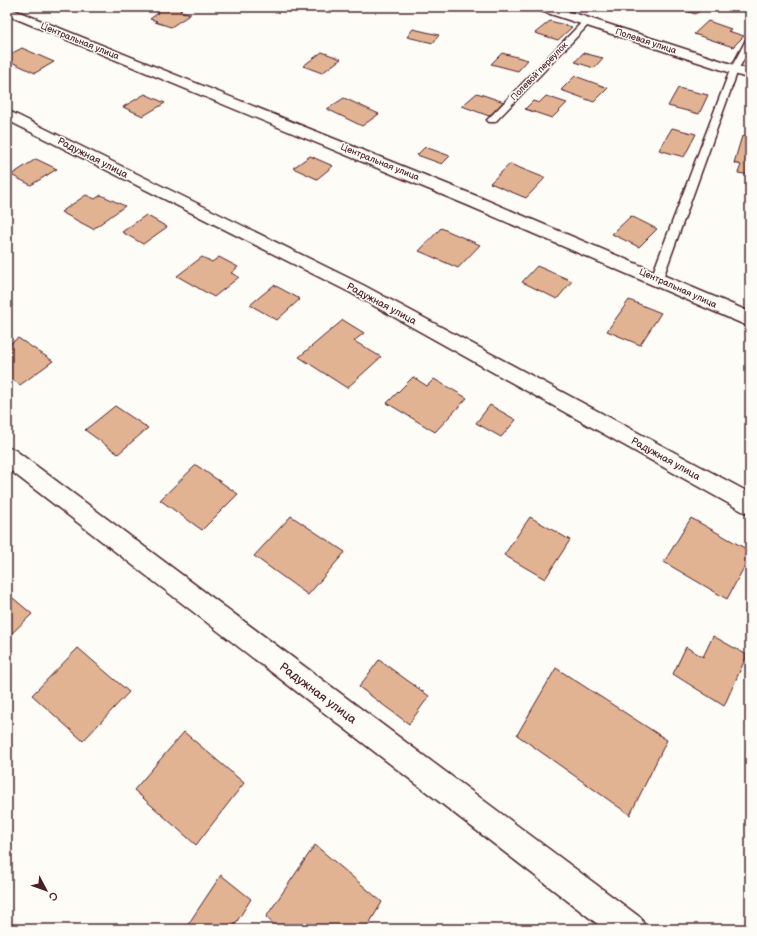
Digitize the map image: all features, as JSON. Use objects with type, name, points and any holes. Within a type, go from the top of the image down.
[{"type":"street","name":"Полевая улица","points":[[542,7],[750,75]]},
{"type":"street","name":"Центральная улица","points":[[7,11],[412,175],[657,278],[750,320]]},
{"type":"street","name":"Радужная улица","points":[[7,114],[357,289],[750,504]]},
{"type":"street","name":"Радужная улица","points":[[7,456],[630,929]]},
{"type":"lane","name":"Полевой переулок","points":[[492,120],[587,22]]},
{"type":"lane","points":[[657,278],[734,70],[750,40]]},
{"type":"building","points":[[168,7],[182,9],[180,11],[191,14],[171,27],[150,19],[160,10]]},
{"type":"building","points":[[676,7],[706,7],[695,14]]},
{"type":"building","points":[[550,21],[572,27],[558,40],[535,33]]},
{"type":"building","points":[[708,21],[731,29],[728,31],[744,36],[733,47],[694,34]]},
{"type":"building","points":[[413,29],[439,35],[433,43],[407,37]]},
{"type":"building","points":[[22,48],[54,62],[35,73],[7,60],[7,56]]},
{"type":"building","points":[[322,52],[341,59],[322,73],[303,66]]},
{"type":"building","points":[[502,53],[528,60],[518,71],[491,64]]},
{"type":"building","points":[[583,53],[603,58],[594,68],[575,62]]},
{"type":"building","points":[[575,76],[608,88],[594,102],[561,90]]},
{"type":"building","points":[[678,88],[708,95],[699,114],[668,106]]},
{"type":"building","points":[[477,93],[504,102],[489,116],[462,106]]},
{"type":"building","points":[[145,94],[165,103],[143,116],[123,107]]},
{"type":"building","points":[[546,96],[567,103],[552,118],[525,109],[533,101],[539,103]]},
{"type":"building","points":[[344,98],[379,114],[362,126],[327,109]]},
{"type":"building","points":[[672,128],[696,134],[684,157],[659,150]]},
{"type":"building","points":[[742,136],[750,138],[750,175],[738,173],[741,165],[734,163]]},
{"type":"building","points":[[425,147],[450,156],[442,164],[417,155]]},
{"type":"building","points":[[310,156],[333,166],[317,179],[293,168]]},
{"type":"building","points":[[36,159],[57,169],[31,185],[11,175]]},
{"type":"building","points":[[510,164],[545,178],[526,198],[490,183]]},
{"type":"building","points":[[86,195],[95,199],[101,195],[125,206],[93,229],[61,212]]},
{"type":"building","points":[[146,215],[167,227],[143,244],[122,232]]},
{"type":"building","points":[[631,216],[657,229],[639,247],[612,234]]},
{"type":"building","points":[[441,228],[480,245],[458,268],[419,251]]},
{"type":"building","points":[[202,257],[212,262],[219,257],[238,267],[231,273],[239,277],[214,297],[177,276]]},
{"type":"building","points":[[537,266],[572,281],[557,299],[522,282]]},
{"type":"building","points":[[274,285],[300,299],[277,320],[250,305]]},
{"type":"building","points":[[629,300],[661,313],[640,345],[607,331]]},
{"type":"building","points":[[343,320],[364,333],[354,341],[381,357],[347,388],[299,357]]},
{"type":"building","points":[[18,338],[53,361],[20,385],[7,376],[7,346]]},
{"type":"building","points":[[413,377],[427,386],[434,379],[467,398],[435,432],[387,403]]},
{"type":"building","points":[[490,405],[516,420],[501,437],[476,423]]},
{"type":"building","points":[[115,406],[148,428],[118,454],[85,430]]},
{"type":"building","points":[[196,465],[238,494],[202,530],[160,500]]},
{"type":"building","points":[[291,516],[345,552],[308,595],[254,556]]},
{"type":"building","points":[[530,517],[570,540],[545,579],[504,555]]},
{"type":"building","points":[[691,518],[750,551],[750,556],[727,599],[664,562]]},
{"type":"building","points":[[7,593],[32,614],[7,638]]},
{"type":"building","points":[[713,636],[747,655],[724,706],[673,674],[686,647],[703,657]]},
{"type":"building","points":[[78,648],[129,692],[83,741],[32,695]]},
{"type":"building","points":[[379,660],[429,696],[409,724],[359,687]]},
{"type":"building","points":[[556,668],[667,740],[630,815],[517,735]]},
{"type":"building","points":[[184,732],[244,783],[196,845],[134,790]]},
{"type":"building","points":[[315,845],[382,902],[366,929],[279,929],[266,917]]},
{"type":"building","points":[[221,875],[251,899],[232,929],[185,929]]}]
